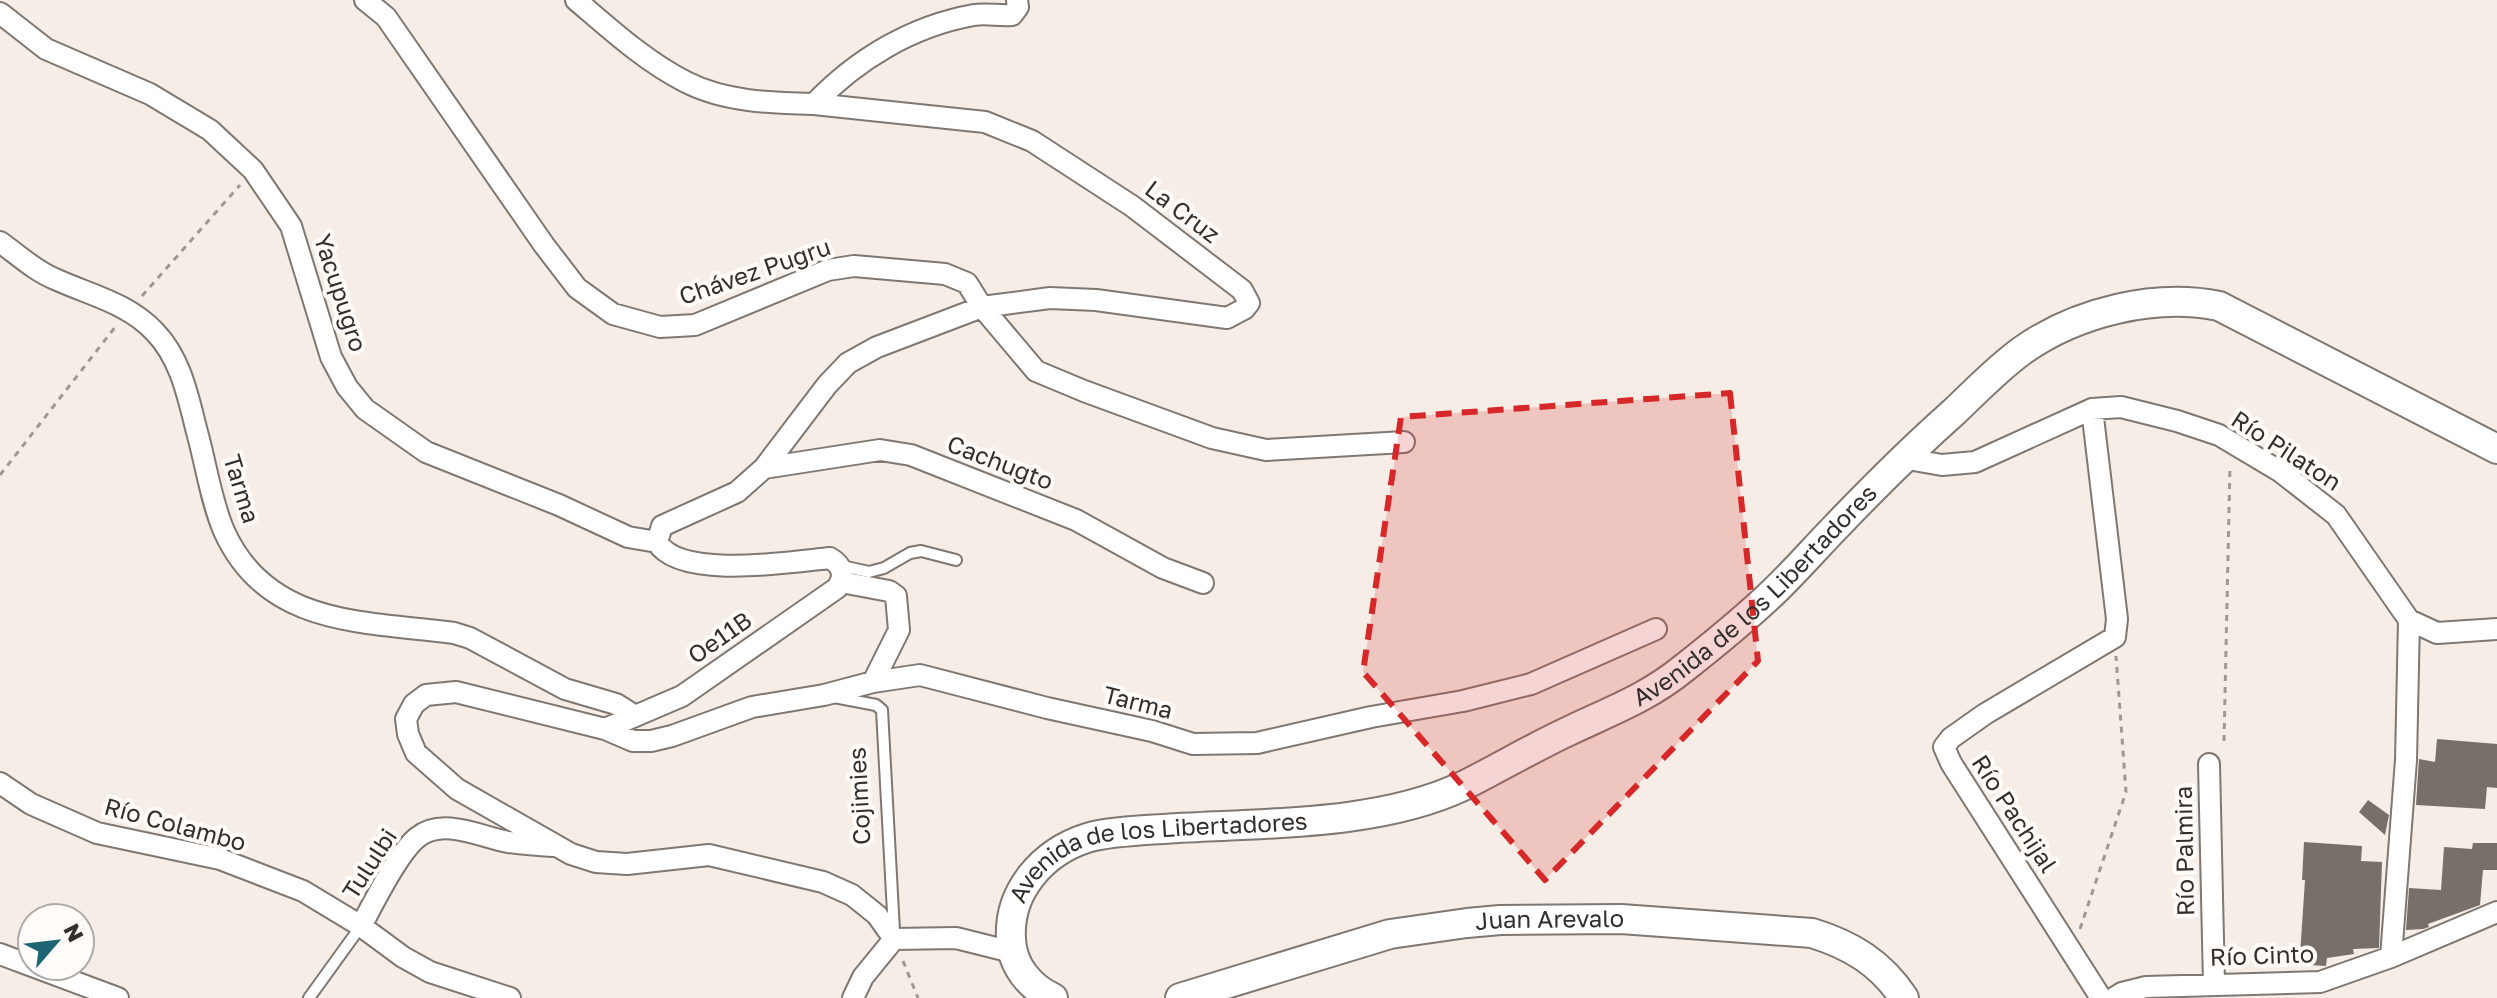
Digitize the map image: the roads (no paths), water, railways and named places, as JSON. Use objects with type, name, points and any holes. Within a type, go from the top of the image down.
[{"type":"street","name":"Chávez Pugru","points":[[365,0],[386,17],[577,288],[613,314],[660,327],[695,325],[828,270],[854,266],[945,274],[967,283],[982,307],[1036,371],[1212,438],[1266,450],[1404,442]]},
{"type":"street","points":[[576,0],[627,43],[687,83],[743,100],[814,104],[836,81],[917,31],[977,14],[1012,15],[1018,7],[1017,0]]},
{"type":"street","name":"Yacupugro","points":[[0,13],[46,49],[150,94],[210,130],[253,170],[291,226],[331,357],[347,387],[365,409],[426,452],[559,505],[628,537],[657,542],[662,551],[671,557],[709,565],[830,558],[840,574],[896,596],[899,630],[873,682]]},
{"type":"street","name":"La Cruz","points":[[814,104],[985,122],[1032,141],[1132,206],[1242,290],[1249,303],[1227,318],[1096,300],[1050,298],[982,307]]},
{"type":"street","name":"Tarma","points":[[0,242],[51,278],[129,310],[157,334],[181,372],[223,529],[238,558],[264,587],[289,604],[334,618],[454,633],[470,638],[565,689],[616,704],[635,716]]},
{"type":"street","name":"Avenida de los Libertadores","points":[[1012,952],[1011,919],[1017,898],[1027,880],[1050,857],[1090,836],[1288,821],[1405,807],[1461,786],[1571,730],[1625,707],[1683,669],[1767,598],[1902,458],[2023,350],[2058,330],[2115,310],[2175,301],[2198,302],[2228,310],[2497,449]]},
{"type":"street","points":[[657,542],[662,526],[737,492],[764,468],[827,385],[848,363],[877,347],[982,307]]},
{"type":"street","name":"Río Pilaton","points":[[1902,458],[1942,465],[1975,462],[2092,409],[2121,407],[2177,421],[2231,442],[2281,472],[2336,515],[2409,620]]},
{"type":"street","name":"Río Pachijal","points":[[2092,409],[2117,619],[2115,637],[1985,714],[1951,738],[1944,747],[1951,763],[2101,998]]},
{"type":"street","name":"Cachugto","points":[[764,468],[880,450],[911,455],[1076,520],[1163,568],[1203,583]]},
{"type":"street","name":"Oe11B","points":[[605,729],[682,696],[840,574]]},
{"type":"street","points":[[2391,957],[2406,760],[2409,620],[2437,633],[2497,629]]},
{"type":"street","name":"Tarma","points":[[559,847],[457,789],[416,753],[406,719],[414,704],[426,695],[456,692],[605,729],[633,741],[651,741],[752,707],[920,675],[1152,731],[1193,744],[1257,743],[1531,684],[1656,629]]},
{"type":"street","name":"Río Palmira","points":[[2209,764],[2214,984]]},
{"type":"street","name":"Río Colambo","points":[[0,783],[31,804],[97,833],[220,859],[303,891],[430,972],[510,998]]},
{"type":"street","name":"Tululbi","points":[[361,926],[391,872],[417,837],[436,828],[457,829],[509,842],[559,847]]},
{"type":"street","points":[[559,847],[596,862],[627,864],[709,855],[823,882],[852,895],[877,915],[894,939]]},
{"type":"street","name":"Río Cinto","points":[[2114,998],[2146,987],[2320,982],[2391,957],[2497,912]]},
{"type":"street","name":"Juan Arevalo","points":[[1180,998],[1390,934],[1500,920],[1567,919],[1621,919],[1812,933],[1841,943],[1866,957],[1888,976],[1904,998]]},
{"type":"street","points":[[853,998],[863,977],[894,939],[956,938],[1012,952],[1032,985],[1053,998]]},
{"type":"street","points":[[75,982],[118,998]]},
{"type":"lane","points":[[840,574],[884,568],[910,553],[921,551],[956,560]]},
{"type":"lane","name":"Cojimies","points":[[824,695],[876,705],[882,710],[894,939]]},
{"type":"lane","name":"Tululbi","points":[[309,998],[361,926]]}]
